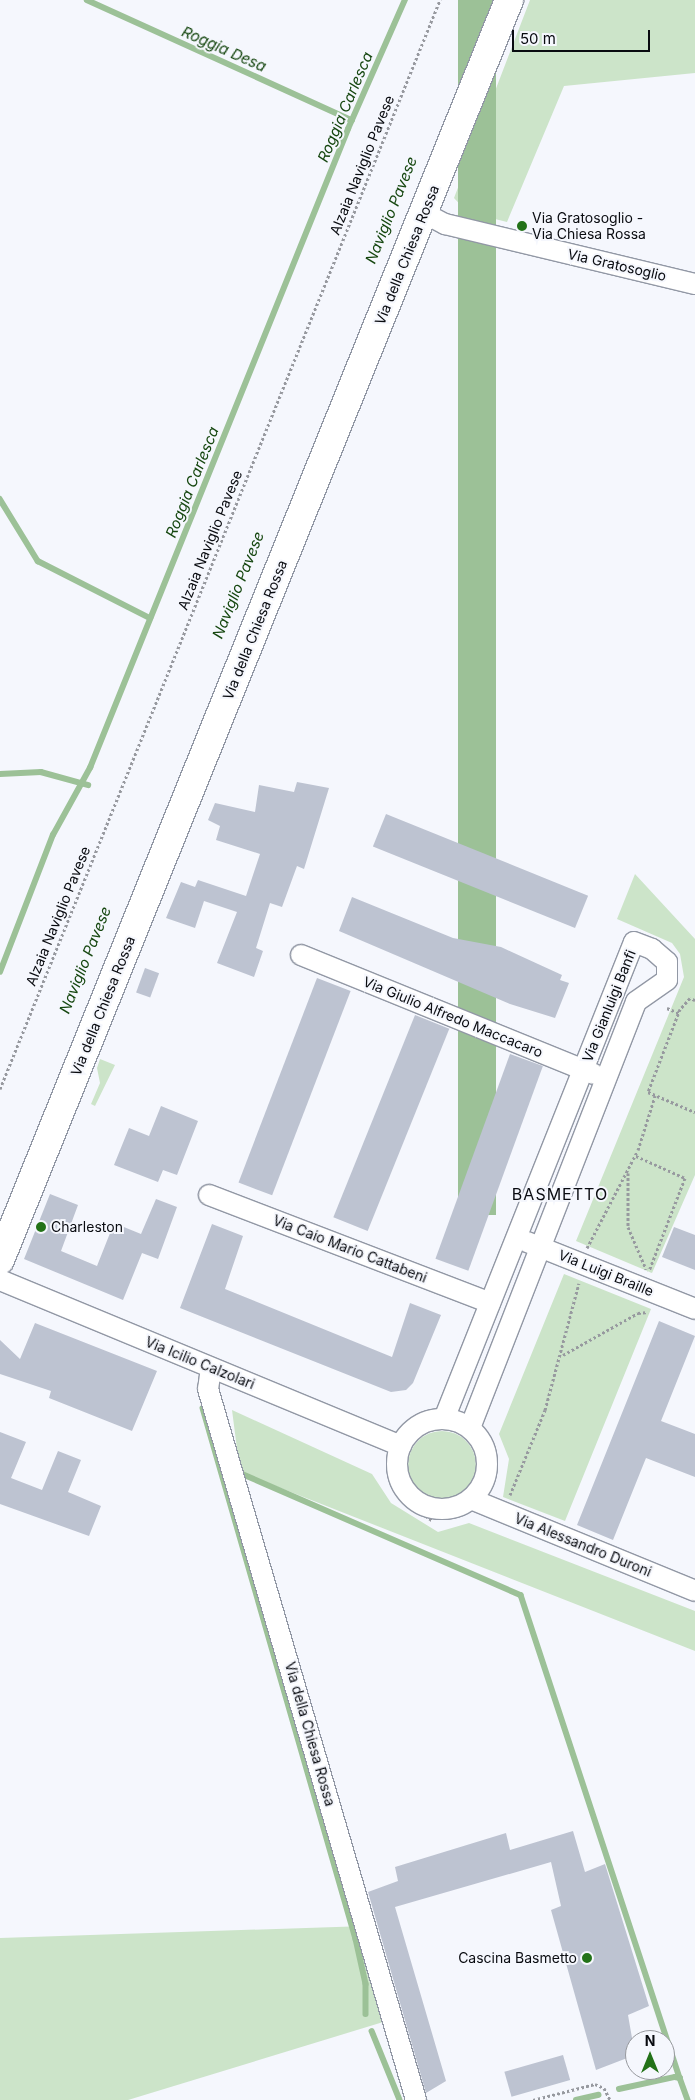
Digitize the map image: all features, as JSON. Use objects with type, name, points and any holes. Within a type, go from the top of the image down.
[{"type":"main road","name":"Via della Chiesa Rossa","points":[[0,1260],[509,0]]},
{"type":"street","name":"Via Gratosoglio","points":[[424,213],[454,226],[695,284]]},
{"type":"street","name":"Via Gianluigi Banfi","points":[[444,1418],[634,942],[652,948],[667,962],[667,980],[636,1002],[470,1428]]},
{"type":"street","name":"Via Giulio Alfredo Maccacaro","points":[[301,955],[605,1079]]},
{"type":"street","name":"Via Caio Mario Cattabeni","points":[[209,1195],[490,1303]]},
{"type":"street","name":"Via Luigi Braille","points":[[516,1238],[695,1309]]},
{"type":"street","name":"Via Icilio Calzolari","points":[[0,1280],[401,1446]]},
{"type":"street","name":"Via della Chiesa Rossa","points":[[211,1368],[208,1389],[416,2100]]},
{"type":"street","points":[[444,1418],[470,1428],[482,1442],[488,1464],[484,1483],[471,1499],[443,1509],[416,1501],[400,1479],[401,1446],[419,1425],[444,1418]]},
{"type":"street","name":"Via Alessandro Duroni","points":[[471,1499],[695,1591]]},
{"type":"path","name":"Alzaia Naviglio Pavese","points":[[0,1089],[440,0]]},
{"type":"path","points":[[695,1000],[690,998],[679,1013],[648,1092],[695,1112]]},
{"type":"path","points":[[667,1008],[679,1013]]},
{"type":"path","points":[[585,1250],[636,1156],[655,1096]]},
{"type":"path","points":[[628,1172],[628,1227],[648,1274],[685,1178],[636,1156]]},
{"type":"path","points":[[508,1500],[563,1355],[580,1275]]},
{"type":"path","points":[[563,1355],[638,1313],[652,1314]]},
{"type":"path","points":[[397,1494],[433,1521]]},
{"type":"path","points":[[533,2100],[595,2084],[604,2088],[610,2100]]},
{"type":"shaded area","points":[[530,0],[695,0],[695,73],[564,86],[507,222],[467,212],[454,198]]},
{"type":"shaded area","points":[[635,874],[695,939],[695,1175],[652,1273],[576,1241],[684,977],[680,954],[672,943],[617,919]]},
{"type":"shaded area","points":[[100,1059],[115,1065],[95,1106],[91,1104],[100,1083],[97,1068]]},
{"type":"shaded area","points":[[564,1274],[651,1309],[565,1521],[503,1497],[509,1459],[499,1434]]},
{"type":"shaded area","points":[[232,1410],[372,1474],[391,1503],[438,1532],[469,1523],[695,1611],[695,1651],[240,1472]]},
{"type":"shaded area","points":[[442,1431],[455,1434],[466,1441],[473,1452],[476,1465],[473,1478],[466,1489],[455,1496],[442,1499],[429,1496],[418,1489],[411,1478],[408,1465],[411,1452],[418,1441],[429,1434]]},
{"type":"shaded area","points":[[366,1926],[393,2019],[128,2100],[0,2100],[0,1938]]},
{"type":"water","points":[[458,0],[496,0],[496,1215],[458,1215]]},
{"type":"building","points":[[297,782],[329,788],[304,869],[297,866],[282,907],[270,903],[256,948],[263,951],[254,977],[217,963],[237,912],[204,901],[195,928],[166,918],[181,882],[195,887],[198,880],[246,896],[260,854],[216,840],[220,826],[208,820],[215,803],[255,812],[259,785],[294,792]]},
{"type":"building","points":[[386,814],[588,896],[575,928],[373,846]]},
{"type":"building","points":[[352,897],[453,938],[501,947],[562,975],[560,980],[569,983],[555,1018],[510,1004],[339,931]]},
{"type":"building","points":[[145,968],[159,973],[150,998],[136,992]]},
{"type":"building","points":[[317,978],[351,991],[272,1195],[239,1182]]},
{"type":"building","points":[[415,1015],[449,1029],[368,1231],[333,1217]]},
{"type":"building","points":[[510,1054],[543,1066],[468,1271],[435,1259]]},
{"type":"building","points":[[161,1106],[198,1121],[177,1175],[163,1170],[158,1182],[114,1165],[129,1128],[149,1136]]},
{"type":"building","points":[[50,1194],[78,1205],[61,1251],[97,1266],[114,1223],[141,1234],[156,1199],[177,1207],[158,1259],[142,1253],[123,1300],[24,1259]]},
{"type":"building","points":[[212,1224],[243,1236],[225,1289],[392,1357],[410,1303],[441,1315],[413,1383],[406,1390],[391,1392],[180,1308]]},
{"type":"building","points":[[674,1227],[695,1235],[695,1270],[662,1257]]},
{"type":"building","points":[[659,1321],[695,1336],[661,1421],[695,1434],[695,1477],[646,1458],[613,1540],[577,1525]]},
{"type":"building","points":[[35,1323],[157,1371],[132,1431],[49,1398],[51,1391],[0,1374],[0,1340],[20,1359]]},
{"type":"building","points":[[0,1432],[26,1442],[11,1478],[42,1490],[58,1451],[81,1460],[68,1492],[101,1506],[89,1536],[0,1504]]},
{"type":"building","name":"Cascina Basmetto","points":[[573,1831],[585,1872],[605,1864],[649,2006],[628,2015],[631,2030],[625,2030],[625,2059],[596,2070],[551,1910],[561,1906],[551,1862],[395,1907],[446,2081],[426,2093],[368,1892],[398,1881],[395,1867],[506,1833],[510,1850]]},
{"type":"building","points":[[563,2055],[570,2080],[512,2097],[504,2072]]},
{"type":"waterway","name":"Roggia Desa","points":[[87,0],[352,120]]},
{"type":"waterway","name":"Roggia Carlesca","points":[[0,972],[53,835],[90,768],[348,129],[405,0]]},
{"type":"waterway","points":[[0,499],[38,561],[150,618]]},
{"type":"waterway","points":[[0,774],[41,772],[88,785]]},
{"type":"waterway","points":[[203,1408],[356,1939],[366,1984],[366,2014]]},
{"type":"waterway","points":[[240,1473],[521,1595],[680,2078]]},
{"type":"waterway","points":[[372,2031],[400,2100]]},
{"type":"waterway","points":[[619,2089],[675,2077],[680,2078],[688,2100]]},
{"type":"waterway","points":[[576,2100],[598,2095]]},
{"type":"place","name":"Via Gratosoglio - Via Chiesa Rossa","points":[[522,226]]},
{"type":"place","name":"Charleston","points":[[41,1227]]},
{"type":"place","name":"Cascina Basmetto","points":[[587,1958]]},
{"type":"district","name":"BASMETTO","points":[[560,1194]]},
{"type":"water label","name":"Naviglio Pavese","points":[[391,210]]},
{"type":"water label","name":"Naviglio Pavese","points":[[238,585]]},
{"type":"water label","name":"Naviglio Pavese","points":[[85,960]]}]
